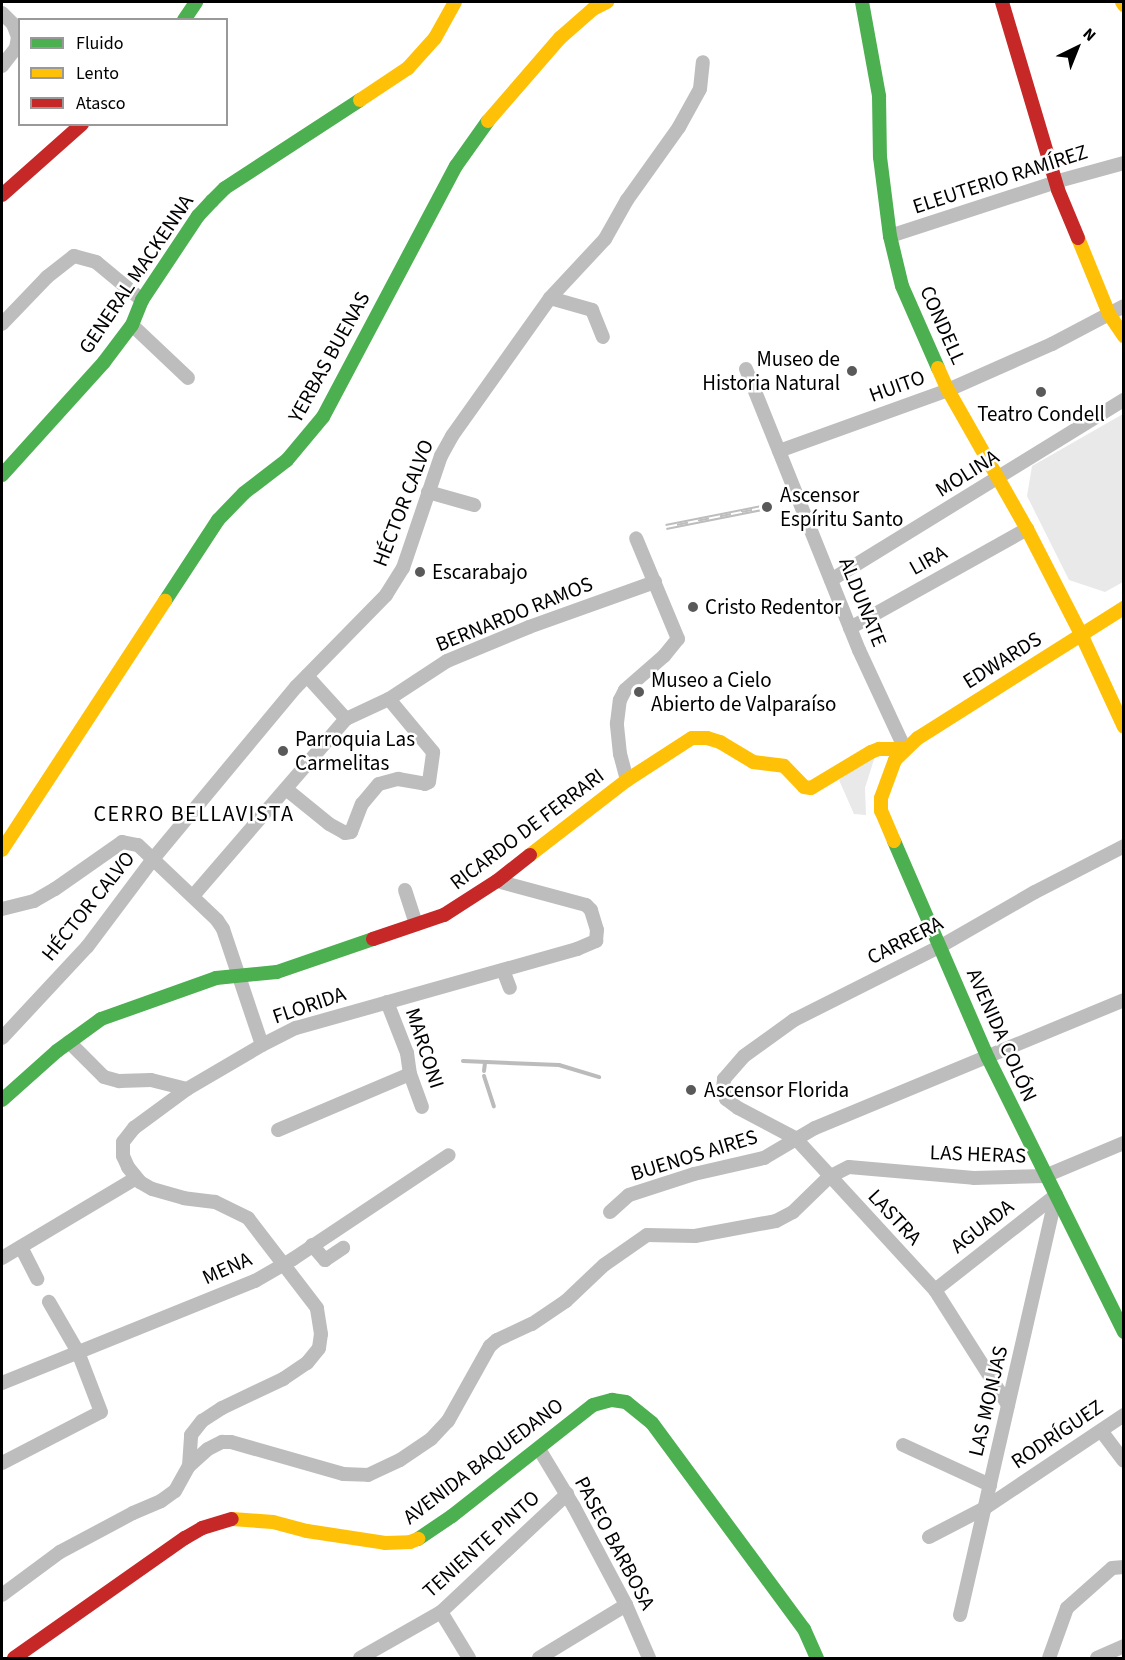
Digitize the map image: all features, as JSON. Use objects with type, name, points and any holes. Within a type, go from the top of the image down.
[{"type":"street","points":[[185,18],[196,2]]},
{"type":"street","name":"GENERAL MACKENNA","points":[[2,475],[104,362],[132,325],[142,300],[198,216],[212,201],[225,188],[408,68],[435,38],[455,2]]},
{"type":"street","name":"YERBAS BUENAS","points":[[2,850],[218,520],[244,493],[287,460],[323,417],[456,166],[478,135],[560,38],[593,9],[607,2]]},
{"type":"street","name":"CONDELL","points":[[862,2],[879,96],[880,157],[890,236],[903,286],[948,390],[1026,529],[1081,634],[1124,727]]},
{"type":"street","points":[[1002,2],[1055,183],[1109,314],[1124,336]]},
{"type":"street","points":[[2,14],[13,24],[18,37],[16,48],[2,66]]},
{"type":"street","name":"HÉCTOR CALVO","points":[[2,1038],[87,947],[153,859],[307,676],[379,604],[397,580],[428,492],[452,436],[550,298],[605,239],[627,200],[679,127],[700,89],[703,62]]},
{"type":"street","points":[[2,195],[80,126]]},
{"type":"street","name":"ELEUTERIO RAMÍREZ","points":[[890,236],[1124,163]]},
{"type":"street","points":[[2,324],[47,277],[74,256],[96,262],[142,300]]},
{"type":"street","points":[[550,298],[592,310],[603,337]]},
{"type":"street","name":"HUITO","points":[[779,451],[948,390],[1052,344],[1124,306]]},
{"type":"street","points":[[132,325],[188,378]]},
{"type":"street","name":"ALDUNATE","points":[[746,369],[850,628],[905,749]]},
{"type":"street","name":"MOLINA","points":[[831,580],[1124,400]]},
{"type":"street","points":[[428,492],[474,505]]},
{"type":"street","name":"LIRA","points":[[850,628],[1026,529]]},
{"type":"street","points":[[627,780],[620,754],[617,723],[620,700],[625,690],[664,656],[678,639],[636,538]]},
{"type":"street","name":"BERNARDO RAMOS","points":[[193,896],[346,719],[389,699],[447,661],[529,627],[655,582]]},
{"type":"street","name":"EDWARDS","points":[[905,749],[918,738],[1124,608]]},
{"type":"street","points":[[307,676],[346,719]]},
{"type":"street","points":[[286,789],[329,824],[345,833],[351,832],[362,804],[379,784],[398,779],[425,784],[429,782],[433,752],[389,699]]},
{"type":"street","name":"RICARDO DE FERRARI","points":[[2,1100],[69,1042],[101,1019],[216,978],[237,975],[255,976],[277,972],[444,915],[613,800],[627,780],[692,738],[707,738],[720,742],[753,762],[784,766],[804,787],[811,788],[838,774],[871,752],[879,749],[905,749]]},
{"type":"street","name":"AVENIDA COLÓN","points":[[905,749],[896,760],[885,783],[881,811],[988,1058],[1124,1332]]},
{"type":"street","points":[[2,909],[21,906],[55,889],[122,842],[138,845],[193,896],[223,929],[262,1044]]},
{"type":"street","name":"CARRERA","points":[[723,1089],[724,1079],[744,1056],[794,1020],[941,946],[1035,892],[1124,846]]},
{"type":"street","name":"FLORIDA","points":[[136,1178],[123,1156],[123,1142],[134,1128],[187,1089],[262,1044],[296,1028],[577,949],[592,944],[598,936],[591,910],[586,904],[497,881]]},
{"type":"street","points":[[405,890],[416,924]]},
{"type":"street","points":[[503,970],[510,988]]},
{"type":"street","name":"BUENOS AIRES","points":[[610,1212],[629,1195],[694,1174],[764,1158],[795,1138],[1124,1000]]},
{"type":"street","name":"MARCONI","points":[[387,1002],[406,1053],[410,1074],[422,1107]]},
{"type":"street","points":[[69,1042],[104,1077],[119,1081],[151,1080],[187,1089]]},
{"type":"street","points":[[278,1130],[410,1074]]},
{"type":"street","name":"LASTRA","points":[[723,1089],[726,1099],[738,1108],[795,1138],[935,1290],[1008,1405]]},
{"type":"street","name":"LAS HERAS","points":[[829,1177],[849,1167],[974,1178],[1045,1176],[1124,1143]]},
{"type":"street","name":"MENA","points":[[2,1383],[255,1281],[283,1265],[449,1155]]},
{"type":"street","points":[[2,1595],[60,1552],[133,1513],[161,1502],[175,1491],[189,1466],[208,1449],[222,1442],[231,1442],[344,1474],[368,1474],[400,1460],[431,1439],[448,1421],[490,1346],[532,1324],[566,1301],[604,1264],[647,1235],[695,1236],[776,1221],[794,1212],[829,1177]]},
{"type":"street","points":[[2,1258],[136,1178],[152,1189],[183,1198],[215,1202],[236,1211],[260,1230],[283,1265],[317,1308],[321,1334],[319,1348],[307,1363],[283,1379],[222,1408],[202,1421],[191,1435],[189,1466]]},
{"type":"street","name":"AGUADA","points":[[935,1290],[1056,1195]]},
{"type":"street","name":"LAS MONJAS","points":[[960,1615],[1056,1195]]},
{"type":"street","points":[[312,1245],[325,1260],[343,1248]]},
{"type":"street","points":[[21,1247],[37,1279]]},
{"type":"street","points":[[2,1463],[101,1412],[78,1352],[49,1302]]},
{"type":"street","name":"AVENIDA BAQUEDANO","points":[[14,1659],[101,1594],[202,1528],[222,1521],[248,1520],[385,1544],[410,1542],[428,1534],[593,1405],[612,1400],[626,1402],[652,1423],[804,1629],[817,1659]]},
{"type":"street","name":"RODRÍGUEZ","points":[[929,1537],[985,1508],[1102,1432],[1124,1415]]},
{"type":"street","points":[[1102,1432],[1124,1461]]},
{"type":"street","points":[[903,1445],[990,1485]]},
{"type":"street","name":"PASEO BARBOSA","points":[[539,1449],[567,1494],[626,1605],[649,1659]]},
{"type":"street","name":"TENIENTE PINTO","points":[[360,1659],[441,1612],[567,1494]]},
{"type":"street","points":[[1048,1659],[1067,1608],[1112,1568],[1124,1567]]},
{"type":"street","points":[[539,1659],[626,1605]]},
{"type":"street","points":[[441,1612],[469,1659]]},
{"type":"street","points":[[1097,1659],[1124,1646]]},
{"type":"shaded area","points":[[1123,414],[1123,582],[1105,592],[1069,580],[1027,496],[1032,466]]},
{"type":"shaded area","points":[[876,753],[865,788],[866,815],[854,814],[839,780]]},
{"type":"waterway","points":[[463,1061],[559,1065],[599,1077]]},
{"type":"waterway","points":[[484,1071],[485,1063]]},
{"type":"waterway","points":[[484,1076],[494,1106]]},
{"type":"railway","points":[[666,527],[767,507]]},
{"type":"traffic: fast","points":[[185,18],[196,2]]},
{"type":"traffic: fast","points":[[862,2],[879,96],[880,157],[890,236],[902,286],[938,368]]},
{"type":"traffic: fast","points":[[2,475],[104,362],[132,325],[142,300],[198,216],[212,201],[225,188],[360,100]]},
{"type":"traffic: fast","points":[[165,601],[218,520],[244,493],[287,460],[323,417],[456,166],[488,121]]},
{"type":"traffic: fast","points":[[894,841],[988,1058],[1124,1332]]},
{"type":"traffic: fast","points":[[2,1100],[57,1051],[101,1019],[216,978],[277,972],[373,939]]},
{"type":"traffic: fast","points":[[418,1539],[452,1516],[593,1405],[612,1400],[626,1402],[652,1423],[804,1629],[817,1658]]},
{"type":"traffic: slow","points":[[360,100],[408,68],[435,38],[455,2]]},
{"type":"traffic: slow","points":[[488,121],[560,38],[593,9],[607,2]]},
{"type":"traffic: slow","points":[[1078,238],[1109,314],[1124,336]]},
{"type":"traffic: slow","points":[[938,368],[948,390],[1027,529],[1081,634],[1124,727]]},
{"type":"traffic: slow","points":[[2,850],[165,601]]},
{"type":"traffic: slow","points":[[894,841],[881,811],[881,798],[895,760],[918,738],[1124,608]]},
{"type":"traffic: slow","points":[[530,855],[627,780],[692,738],[707,738],[720,742],[753,762],[784,766],[804,787],[811,788],[871,752],[879,749],[905,749]]},
{"type":"traffic: slow","points":[[232,1519],[273,1522],[307,1531],[385,1543],[410,1542],[418,1539]]},
{"type":"traffic: jam","points":[[1002,2],[1058,190],[1078,238]]},
{"type":"traffic: jam","points":[[2,195],[80,126]]},
{"type":"traffic: jam","points":[[373,939],[444,915],[497,881],[530,855]]},
{"type":"traffic: jam","points":[[14,1658],[185,1538],[202,1528],[232,1519]]},
{"type":"place","name":"Museo de Historia Natural","points":[[852,371]]},
{"type":"place","name":"Teatro Condell","points":[[1041,392]]},
{"type":"place","name":"Ascensor Espíritu Santo","points":[[767,507]]},
{"type":"place","name":"Escarabajo","points":[[420,572]]},
{"type":"place","name":"Cristo Redentor","points":[[693,607]]},
{"type":"place","name":"Museo a Cielo Abierto de Valparaíso","points":[[639,692]]},
{"type":"place","name":"Parroquia Las Carmelitas","points":[[283,751]]},
{"type":"place","name":"Ascensor Florida","points":[[691,1090]]},
{"type":"district","name":"CERRO BELLAVISTA","points":[[194,815]]}]
